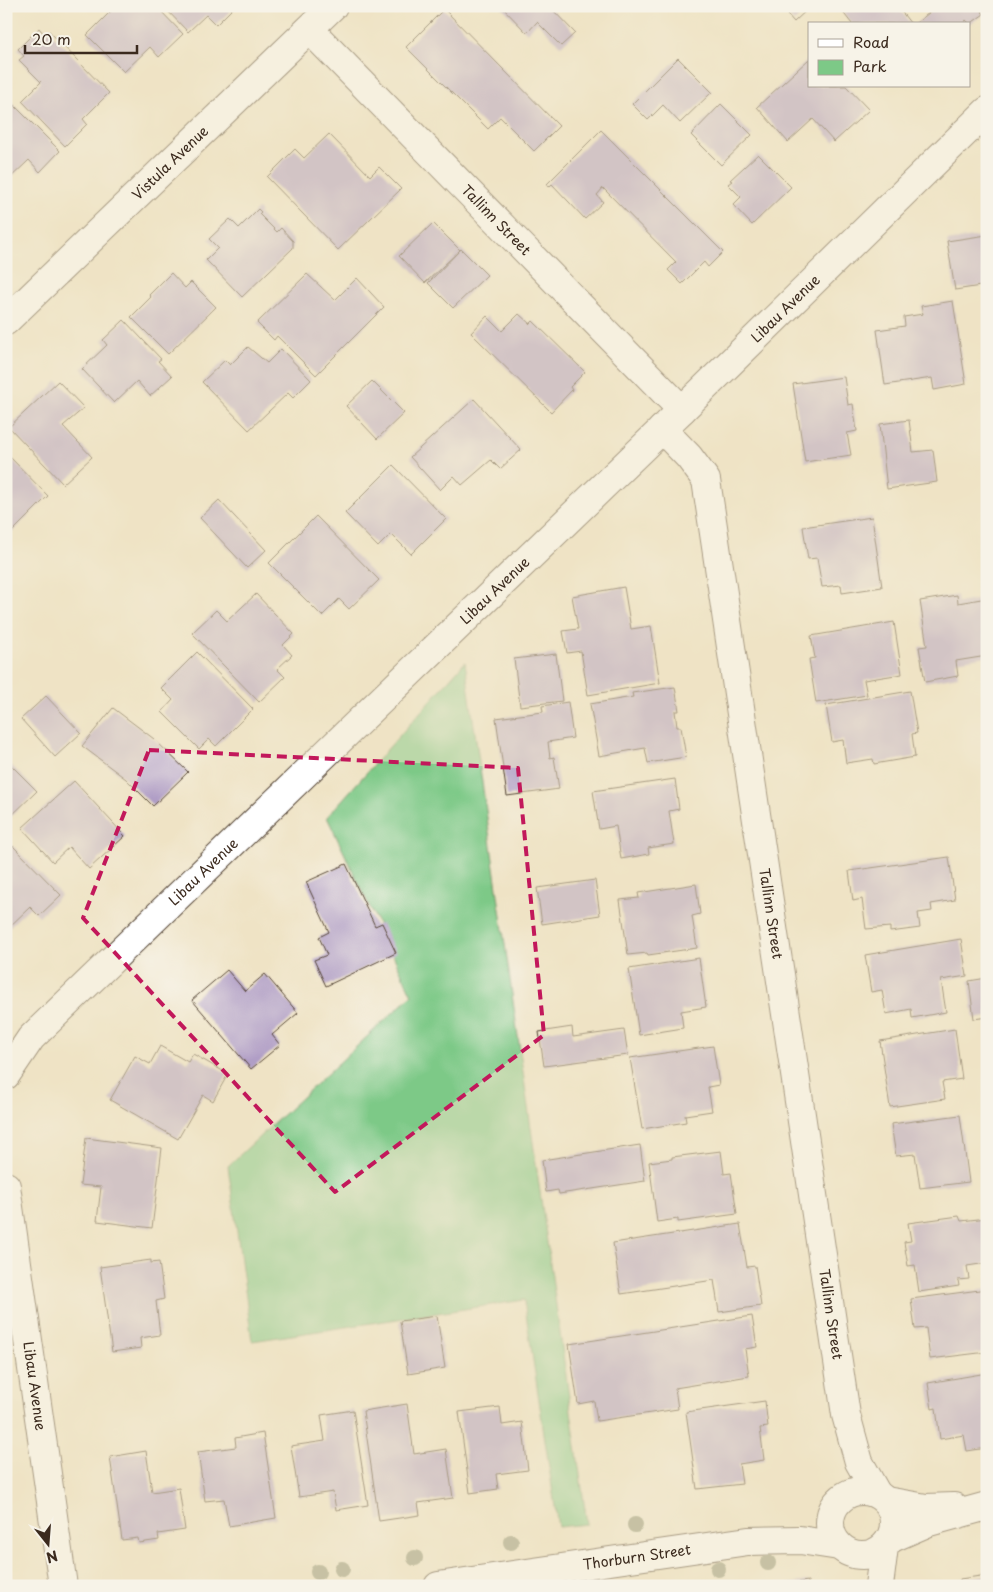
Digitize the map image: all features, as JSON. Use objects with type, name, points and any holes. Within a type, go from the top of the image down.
[{"type":"street","name":"Vistula Avenue","points":[[6,321],[334,6]]},
{"type":"street","name":"Tallinn Street","points":[[310,30],[682,410]]},
{"type":"street","name":"Libau Avenue","points":[[6,1075],[31,1038],[682,410],[987,111]]},
{"type":"street","name":"Tallinn Street","points":[[662,429],[689,457],[706,480],[846,1415],[859,1462],[881,1497]]},
{"type":"street","name":"Libau Avenue","points":[[6,1186],[63,1586]]},
{"type":"street","name":"Tallinn Street","points":[[835,1505],[846,1464],[846,1415]]},
{"type":"street","points":[[863,1586],[860,1576],[843,1549],[833,1539],[830,1530],[829,1519],[835,1505],[846,1494],[856,1491],[867,1491],[881,1497],[926,1508],[987,1506]]},
{"type":"street","points":[[879,1586],[887,1543],[894,1520],[892,1510],[881,1497]]},
{"type":"street","name":"Thorburn Street","points":[[748,1541],[798,1525],[835,1505]]},
{"type":"street","points":[[843,1549],[856,1555],[867,1555],[928,1522],[987,1506]]},
{"type":"street","name":"Thorburn Street","points":[[438,1586],[748,1541],[800,1540],[843,1549]]},
{"type":"highlighted area","points":[[149,750],[518,768],[544,1035],[335,1192],[83,918]]},
{"type":"green space","points":[[465,662],[587,1524],[558,1527],[524,1300],[252,1341],[228,1166],[412,995],[327,817]]},
{"type":"building","points":[[116,6],[156,6],[183,34],[159,57],[150,47],[124,72],[87,35]]},
{"type":"building","points":[[163,6],[235,6],[216,25],[206,15],[188,32]]},
{"type":"building","points":[[501,6],[549,6],[575,33],[561,46],[537,22],[527,33]]},
{"type":"building","points":[[780,6],[811,6],[794,22]]},
{"type":"building","points":[[838,6],[897,6],[909,22],[850,22]]},
{"type":"building","points":[[932,6],[981,6],[979,8],[984,14],[970,24],[966,20],[964,22],[918,22],[934,9]]},
{"type":"building","points":[[444,9],[559,126],[534,151],[500,117],[488,129],[406,47]]},
{"type":"building","points":[[39,28],[45,35],[49,31],[109,93],[83,119],[87,124],[65,146],[22,101],[41,82],[19,60],[24,56],[18,49]]},
{"type":"building","points":[[678,58],[712,92],[680,123],[663,105],[648,120],[632,104]]},
{"type":"building","points":[[808,60],[808,88],[848,88],[869,110],[834,142],[813,119],[788,142],[757,107]]},
{"type":"building","points":[[6,97],[60,151],[40,172],[29,160],[6,182]]},
{"type":"building","points":[[721,104],[752,135],[721,165],[691,135]]},
{"type":"building","points":[[601,130],[723,252],[708,267],[704,262],[682,284],[668,270],[676,262],[603,188],[597,195],[603,202],[585,219],[552,184],[549,187],[547,184]]},
{"type":"building","points":[[329,134],[370,176],[379,167],[401,189],[338,250],[267,177],[295,149],[304,158]]},
{"type":"building","points":[[758,154],[791,187],[752,225],[733,205],[741,197],[728,184]]},
{"type":"building","points":[[258,209],[261,212],[259,214],[277,232],[281,228],[293,241],[293,248],[242,297],[206,260],[218,248],[209,239],[230,219],[239,228]]},
{"type":"building","points":[[433,223],[460,250],[425,283],[399,256]]},
{"type":"building","points":[[987,235],[987,285],[955,290],[947,241]]},
{"type":"building","points":[[461,249],[487,275],[453,308],[428,283]]},
{"type":"building","points":[[171,273],[185,288],[191,282],[216,307],[168,354],[131,317]]},
{"type":"building","points":[[307,274],[335,300],[357,278],[384,307],[316,375],[277,336],[274,340],[257,323]]},
{"type":"building","points":[[953,301],[966,384],[934,390],[932,378],[885,385],[877,330],[905,326],[904,317],[923,314],[921,306]]},
{"type":"building","points":[[519,314],[530,324],[533,321],[585,372],[570,387],[572,390],[551,412],[471,333],[487,316],[502,331]]},
{"type":"building","points":[[124,320],[161,359],[158,361],[172,376],[150,396],[137,381],[114,403],[82,369],[107,345],[103,340]]},
{"type":"building","points":[[248,347],[267,363],[281,349],[311,380],[293,398],[288,393],[249,430],[202,382],[225,360],[230,365]]},
{"type":"building","points":[[844,377],[848,405],[853,404],[857,431],[847,433],[851,455],[805,462],[793,384]]},
{"type":"building","points":[[58,381],[84,408],[63,426],[92,457],[63,484],[9,427]]},
{"type":"building","points":[[372,381],[404,413],[377,439],[346,406]]},
{"type":"building","points":[[474,399],[521,450],[500,469],[491,460],[462,485],[454,476],[440,490],[410,457]]},
{"type":"building","points":[[909,420],[913,452],[933,450],[937,482],[887,489],[880,424]]},
{"type":"building","points":[[6,453],[48,496],[6,538]]},
{"type":"building","points":[[393,465],[446,519],[411,554],[391,534],[378,547],[345,513]]},
{"type":"building","points":[[219,500],[266,550],[247,568],[200,518]]},
{"type":"building","points":[[316,516],[379,580],[349,609],[339,599],[322,616],[269,563]]},
{"type":"building","points":[[872,517],[882,587],[842,593],[841,585],[822,587],[817,558],[808,559],[803,527]]},
{"type":"building","points":[[624,587],[631,629],[651,626],[660,683],[588,695],[581,651],[567,653],[563,631],[578,629],[572,596]]},
{"type":"building","points":[[256,594],[294,634],[283,645],[292,655],[277,669],[285,677],[259,702],[192,633],[216,610],[227,621]]},
{"type":"building","points":[[957,595],[958,603],[987,598],[987,656],[956,661],[958,676],[925,682],[919,647],[927,646],[920,601]]},
{"type":"building","points":[[894,622],[902,674],[864,680],[867,695],[816,703],[809,659],[815,658],[811,636]]},
{"type":"building","points":[[197,652],[253,709],[216,746],[209,739],[199,749],[162,712],[173,700],[161,688]]},
{"type":"building","points":[[556,654],[562,701],[520,706],[514,659]]},
{"type":"building","points":[[675,687],[679,711],[675,711],[677,727],[681,727],[686,757],[648,763],[645,748],[599,756],[590,704],[633,697],[632,693]]},
{"type":"building","points":[[910,691],[917,733],[912,734],[915,757],[874,764],[873,759],[846,763],[843,740],[832,742],[826,705]]},
{"type":"building","points":[[46,696],[81,733],[55,757],[21,719]]},
{"type":"building","points":[[568,702],[573,738],[548,742],[550,758],[554,757],[559,789],[507,796],[496,718],[543,712],[542,706]]},
{"type":"building","points":[[113,708],[154,739],[188,772],[153,806],[126,779],[82,746]]},
{"type":"building","points":[[6,760],[37,791],[6,821]]},
{"type":"building","points":[[675,779],[679,809],[669,811],[674,844],[648,848],[649,854],[621,859],[616,826],[599,829],[593,791]]},
{"type":"building","points":[[74,781],[125,836],[89,869],[69,847],[53,862],[22,828]]},
{"type":"building","points":[[13,846],[61,895],[39,916],[30,907],[6,930],[6,852]]},
{"type":"building","points":[[949,857],[955,900],[931,904],[932,911],[918,913],[920,928],[890,932],[890,927],[866,929],[862,899],[853,901],[849,871]]},
{"type":"building","points":[[346,864],[375,926],[382,923],[396,953],[326,986],[314,960],[327,955],[319,937],[329,932],[306,882]]},
{"type":"building","points":[[595,880],[600,915],[542,924],[537,888]]},
{"type":"building","points":[[696,884],[700,914],[692,916],[697,948],[648,955],[647,953],[628,955],[620,900],[639,898],[638,893]]},
{"type":"building","points":[[961,939],[967,976],[941,980],[946,1012],[912,1018],[911,1009],[886,1014],[882,990],[871,992],[865,955]]},
{"type":"building","points":[[699,958],[706,1007],[681,1011],[683,1028],[639,1035],[629,969]]},
{"type":"building","points":[[227,970],[245,991],[265,974],[298,1013],[272,1035],[280,1045],[251,1069],[192,1000]]},
{"type":"building","points":[[987,978],[987,1017],[974,1019],[969,981]]},
{"type":"building","points":[[572,1027],[573,1037],[624,1030],[628,1055],[544,1066],[539,1032]]},
{"type":"building","points":[[955,1029],[962,1079],[942,1082],[945,1099],[890,1107],[880,1041]]},
{"type":"building","points":[[160,1046],[188,1062],[193,1054],[228,1074],[213,1101],[203,1095],[178,1139],[110,1100],[135,1056],[150,1064]]},
{"type":"building","points":[[713,1046],[719,1085],[708,1087],[712,1111],[685,1115],[686,1122],[642,1129],[630,1058]]},
{"type":"building","points":[[960,1115],[969,1182],[920,1188],[915,1154],[896,1156],[891,1124]]},
{"type":"building","points":[[86,1138],[162,1148],[152,1228],[97,1221],[101,1187],[80,1185]]},
{"type":"building","points":[[640,1145],[645,1181],[559,1194],[558,1190],[546,1192],[542,1160]]},
{"type":"building","points":[[721,1151],[724,1174],[731,1173],[737,1214],[678,1222],[678,1219],[657,1222],[649,1162]]},
{"type":"building","points":[[959,1216],[961,1221],[987,1218],[987,1263],[967,1266],[969,1279],[958,1280],[959,1286],[919,1292],[915,1265],[908,1266],[904,1242],[911,1241],[908,1223]]},
{"type":"building","points":[[740,1224],[747,1267],[755,1266],[761,1306],[719,1312],[714,1280],[621,1294],[613,1243]]},
{"type":"building","points":[[151,1260],[151,1263],[159,1262],[164,1299],[156,1301],[160,1335],[140,1338],[141,1348],[112,1352],[100,1267]]},
{"type":"building","points":[[987,1289],[987,1352],[930,1359],[926,1328],[915,1329],[911,1299]]},
{"type":"building","points":[[437,1316],[445,1368],[408,1374],[400,1321]]},
{"type":"building","points":[[752,1316],[757,1347],[745,1349],[749,1376],[675,1388],[678,1409],[597,1421],[594,1401],[578,1404],[569,1344]]},
{"type":"building","points":[[987,1373],[987,1448],[967,1451],[964,1435],[940,1439],[936,1408],[932,1409],[928,1383]]},
{"type":"building","points":[[765,1401],[768,1427],[760,1428],[764,1460],[739,1464],[742,1484],[697,1489],[686,1412]]},
{"type":"building","points":[[407,1404],[414,1454],[446,1449],[453,1498],[418,1503],[420,1515],[379,1521],[363,1411]]},
{"type":"building","points":[[500,1407],[502,1425],[522,1422],[528,1470],[496,1474],[498,1489],[470,1493],[459,1412]]},
{"type":"building","points":[[353,1410],[368,1505],[336,1510],[333,1492],[299,1497],[291,1446],[325,1441],[321,1415]]},
{"type":"building","points":[[263,1433],[276,1518],[229,1526],[224,1499],[205,1501],[198,1452],[236,1447],[235,1438]]},
{"type":"building","points":[[146,1451],[152,1492],[179,1488],[185,1530],[158,1534],[159,1540],[139,1543],[138,1538],[122,1540],[110,1457]]},
{"type":"building","points":[[987,1575],[987,1586],[960,1586],[960,1579]]},
{"type":"building","points":[[808,1581],[808,1586],[782,1586],[782,1585]]}]
